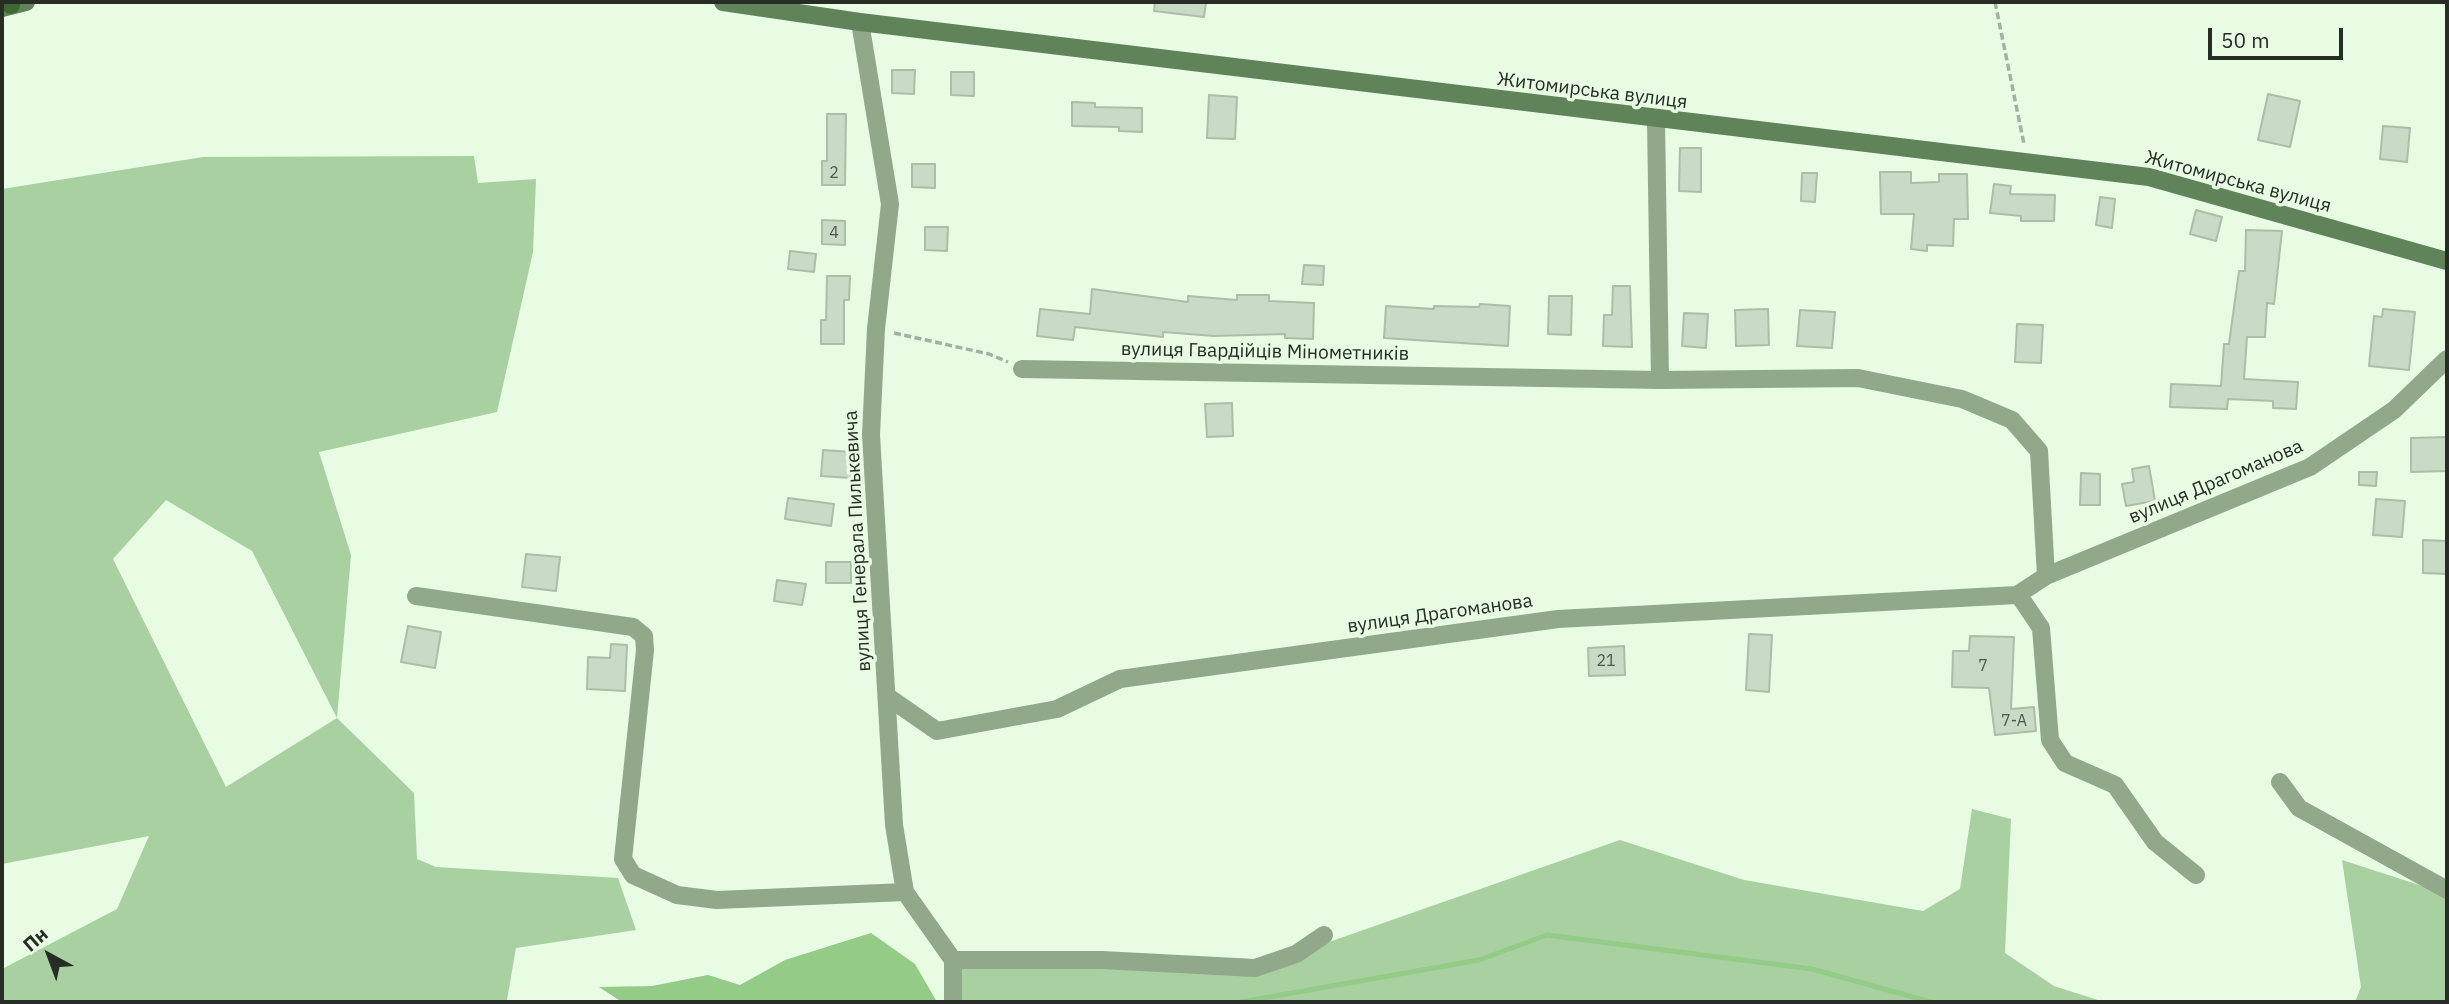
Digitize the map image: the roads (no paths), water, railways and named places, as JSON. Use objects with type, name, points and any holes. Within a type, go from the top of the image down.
[{"type":"main road","name":"Житомирська вулиця","points":[[723,2],[860,22],[1656,120],[2149,177],[2447,261]]},
{"type":"street","name":"вулиця Генерала Пилькевича","points":[[860,22],[890,204],[876,329],[871,435],[894,825],[905,892],[953,960]]},
{"type":"street","points":[[1656,120],[1660,380]]},
{"type":"street","name":"вулиця Драгоманова","points":[[888,697],[937,731],[1058,709],[1120,679],[1558,619],[2018,594],[2046,576],[2310,467],[2394,410],[2447,359]]},
{"type":"street","name":"вулиця Гвардійців Мінометників","points":[[1022,369],[1660,380],[1858,378],[1962,399],[2012,420],[2039,451],[2046,576]]},
{"type":"street","points":[[2018,594],[2041,628],[2050,740],[2066,763],[2115,785],[2155,842],[2196,875]]},
{"type":"street","points":[[416,596],[633,627],[644,636],[645,650],[623,859],[633,875],[677,895],[717,900],[905,892]]},
{"type":"street","points":[[2280,782],[2299,808],[2447,890]]},
{"type":"street","points":[[953,1002],[953,960],[1102,960],[1255,968],[1296,954],[1324,935]]},
{"type":"waterway","points":[[1241,1002],[1479,960],[1547,935],[1812,969],[1931,1002]]}]
